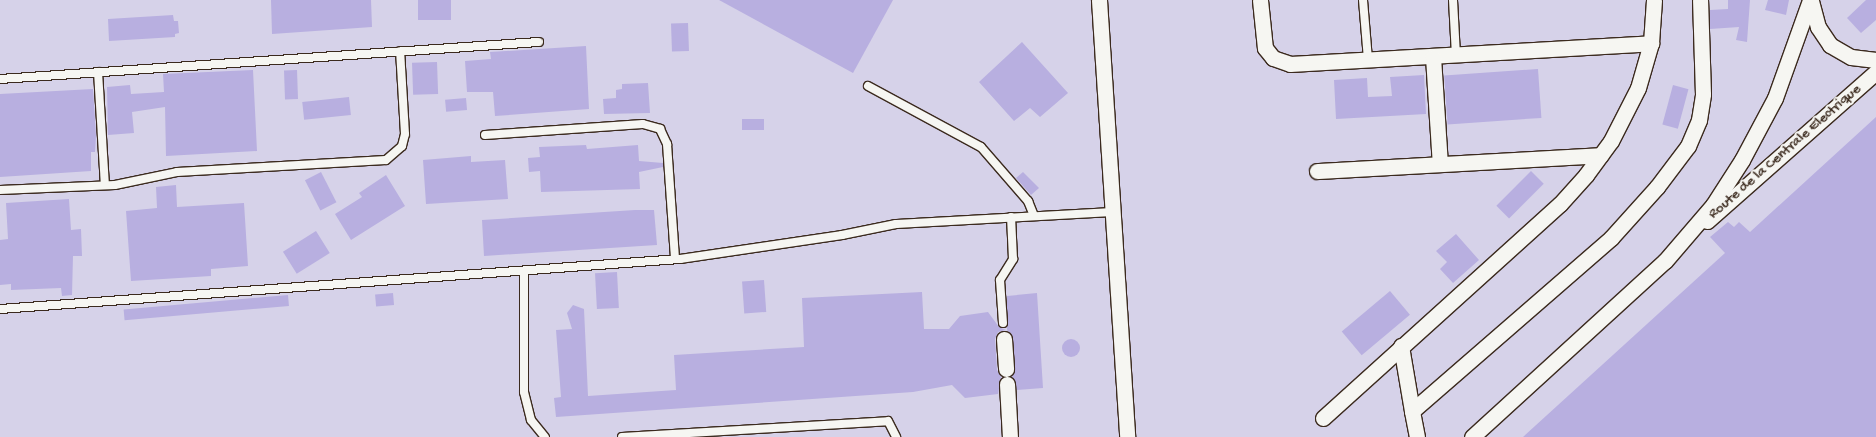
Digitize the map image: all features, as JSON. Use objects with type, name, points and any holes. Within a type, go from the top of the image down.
[{"type":"street","points":[[1260,0],[1265,48],[1278,61],[1296,64],[1651,43]]},
{"type":"street","points":[[1323,418],[1560,204],[1601,156],[1638,88],[1651,43],[1654,0]]},
{"type":"street","points":[[1412,411],[1611,238],[1681,156],[1696,128],[1702,102],[1700,0]]},
{"type":"street","points":[[1811,0],[1818,27],[1830,45],[1851,56],[1876,60]]},
{"type":"street","points":[[1472,437],[1653,273],[1693,230],[1723,191],[1767,114],[1788,67],[1811,0]]},
{"type":"street","points":[[1097,1],[1127,437]]},
{"type":"street","points":[[1433,57],[1440,164]]},
{"type":"street","name":"Route de la Centrale Electrique","points":[[1693,230],[1741,194],[1876,72]]},
{"type":"street","points":[[1317,171],[1601,156]]},
{"type":"street","points":[[1004,339],[1010,437]]},
{"type":"street","points":[[1401,346],[1417,437]]},
{"type":"lane","points":[[1363,0],[1368,60]]},
{"type":"lane","points":[[1453,0],[1456,55]]},
{"type":"lane","points":[[0,79],[539,42]]},
{"type":"lane","points":[[0,190],[106,185],[177,172],[386,160],[402,146],[405,134],[400,51]]},
{"type":"lane","points":[[98,72],[106,185]]},
{"type":"lane","points":[[868,86],[981,147],[1028,201],[1034,216]]},
{"type":"lane","points":[[485,135],[643,124],[660,129],[667,144],[675,259]]},
{"type":"lane","points":[[0,309],[675,259],[842,235],[896,224],[1113,212]]},
{"type":"lane","points":[[1003,323],[1000,280],[1013,259],[1011,217]]},
{"type":"lane","points":[[524,270],[524,392],[531,420],[545,437]]},
{"type":"lane","points":[[622,437],[888,421],[896,437]]},
{"type":"shaded area","points":[[0,0],[1876,0],[1876,437],[0,437]]},
{"type":"building","points":[[271,0],[371,0],[372,27],[272,34]]},
{"type":"building","points":[[418,0],[451,0],[451,20],[418,20]]},
{"type":"building","points":[[719,0],[893,0],[853,73]]},
{"type":"building","points":[[1728,0],[1750,0],[1747,42],[1736,40],[1739,27],[1710,29],[1710,10],[1728,9]]},
{"type":"building","points":[[1768,0],[1789,0],[1786,15],[1765,10]]},
{"type":"building","points":[[1866,0],[1876,0],[1876,20],[1861,33],[1847,18]]},
{"type":"building","points":[[173,15],[174,21],[178,21],[179,33],[175,34],[175,37],[109,41],[108,19]]},
{"type":"building","points":[[688,23],[689,51],[672,52],[671,24]]},
{"type":"building","points":[[1022,42],[1068,93],[1040,117],[1030,108],[1014,121],[979,82]]},
{"type":"building","points":[[586,46],[589,109],[495,116],[493,92],[467,92],[465,61],[491,59],[490,52]]},
{"type":"building","points":[[437,62],[438,94],[413,95],[412,63]]},
{"type":"building","points":[[1538,69],[1541,118],[1448,124],[1444,76]]},
{"type":"building","points":[[253,70],[257,151],[166,156],[165,107],[132,112],[134,133],[108,135],[107,87],[130,85],[131,94],[164,92],[163,74]]},
{"type":"building","points":[[284,70],[297,70],[298,99],[285,99]]},
{"type":"building","points":[[1424,75],[1426,114],[1336,119],[1334,80],[1367,78],[1368,97],[1392,96],[1390,77]]},
{"type":"building","points":[[648,83],[650,113],[604,114],[603,99],[616,98],[616,90],[622,89],[622,84]]},
{"type":"building","points":[[1673,85],[1688,89],[1678,129],[1662,125]]},
{"type":"building","points":[[93,89],[96,136],[95,152],[91,152],[91,171],[0,177],[0,94]]},
{"type":"building","points":[[349,97],[351,115],[304,120],[302,102]]},
{"type":"building","points":[[466,98],[467,110],[446,112],[445,100]]},
{"type":"building","points":[[1876,117],[1876,437],[1523,437],[1725,253],[1710,237],[1728,222],[1734,227],[1739,222],[1750,232]]},
{"type":"building","points":[[742,119],[764,119],[764,130],[742,130]]},
{"type":"building","points":[[586,145],[587,149],[638,145],[639,161],[663,163],[663,167],[639,172],[640,189],[541,192],[540,171],[529,172],[528,158],[540,157],[539,147]]},
{"type":"building","points":[[471,156],[471,162],[505,160],[508,199],[426,204],[423,160]]},
{"type":"building","points":[[1531,171],[1544,184],[1509,218],[1496,206]]},
{"type":"building","points":[[321,172],[336,202],[320,210],[305,180]]},
{"type":"building","points":[[1023,172],[1039,188],[1031,195],[1016,178]]},
{"type":"building","points":[[386,175],[405,206],[351,240],[335,214],[362,197],[359,193]]},
{"type":"building","points":[[176,185],[177,207],[244,203],[248,266],[211,269],[211,276],[131,281],[126,211],[157,208],[156,187]]},
{"type":"building","points":[[69,199],[71,230],[81,229],[82,256],[73,256],[72,295],[62,296],[61,288],[11,290],[11,284],[0,285],[0,240],[8,239],[6,203]]},
{"type":"building","points":[[654,210],[657,245],[484,256],[482,220]]},
{"type":"building","points":[[316,231],[330,253],[297,274],[283,252]]},
{"type":"building","points":[[1456,234],[1479,260],[1453,283],[1440,269],[1447,262],[1436,251]]},
{"type":"building","points":[[617,272],[619,308],[597,309],[595,273]]},
{"type":"building","points":[[764,280],[766,312],[744,313],[742,282]]},
{"type":"building","points":[[1390,291],[1410,315],[1362,355],[1342,331]]},
{"type":"building","points":[[922,292],[924,329],[949,329],[960,316],[988,312],[999,327],[1006,330],[998,332],[995,339],[997,370],[1001,377],[998,394],[965,398],[952,385],[913,392],[556,417],[554,398],[561,397],[556,330],[572,329],[567,313],[573,305],[584,309],[588,396],[676,390],[674,355],[804,347],[802,298]]},
{"type":"building","points":[[393,293],[394,305],[376,307],[375,295]]},
{"type":"building","points":[[1037,293],[1043,388],[1017,390],[1012,376],[1015,368],[1013,338],[1007,330],[1007,296]]},
{"type":"building","points":[[288,295],[289,306],[125,320],[124,309]]},
{"type":"building","points":[[1071,339],[1077,342],[1080,348],[1077,354],[1071,357],[1065,354],[1062,348],[1065,342]]}]
